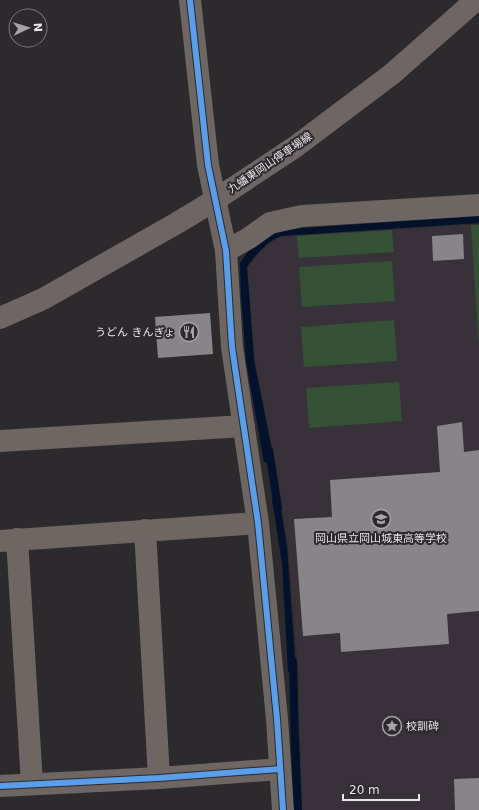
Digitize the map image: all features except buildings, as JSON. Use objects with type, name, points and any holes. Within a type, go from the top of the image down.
[{"type":"main road","name":"九蟠東岡山停車場線","points":[[0,318],[43,299],[215,200],[295,147],[392,74],[476,0]]},
{"type":"street","points":[[190,0],[208,165],[226,251],[232,347],[258,523],[277,711],[282,810]]},
{"type":"street","points":[[226,251],[249,238],[270,223],[302,216],[479,205]]},
{"type":"street","points":[[0,441],[244,426]]},
{"type":"street","points":[[32,784],[9,540],[258,523]]},
{"type":"street","points":[[145,530],[158,778]]},
{"type":"street","points":[[0,786],[158,778],[280,769]]},
{"type":"shaded area","name":"岡山県立岡山城東高等学校","points":[[479,224],[479,810],[302,810],[298,672],[288,547],[275,461],[255,360],[247,267],[267,245],[284,236]]},
{"type":"green space","points":[[471,225],[479,225],[479,347]]},
{"type":"green space","points":[[392,230],[394,252],[299,258],[297,236]]},
{"type":"green space","points":[[392,261],[395,301],[302,307],[299,267]]},
{"type":"green space","points":[[394,320],[397,361],[304,367],[301,327]]},
{"type":"green space","points":[[399,382],[402,421],[309,428],[306,388]]},
{"type":"water","points":[[479,216],[479,223],[281,236],[266,245],[257,254],[247,267],[254,360],[274,461],[264,462],[246,361],[241,295],[240,263],[252,246],[275,230]]},
{"type":"water","points":[[279,498],[287,547],[296,672],[288,672],[282,563],[272,499]]},
{"type":"water","points":[[291,740],[299,740],[302,810],[293,810]]},
{"type":"waterway","points":[[269,450],[278,508]]},
{"type":"waterway","points":[[293,661],[295,751]]},
{"type":"cycle path","points":[[190,0],[208,165],[226,251],[232,347],[258,523],[277,719],[283,810]]},
{"type":"cycle path","points":[[0,786],[159,778],[280,769]]},
{"type":"place","name":"うどん きんぎょ","points":[[189,332]]},
{"type":"place","name":"岡山県立岡山城東高等学校","points":[[381,519]]},
{"type":"place","name":"校訓碑","points":[[392,726]]}]
